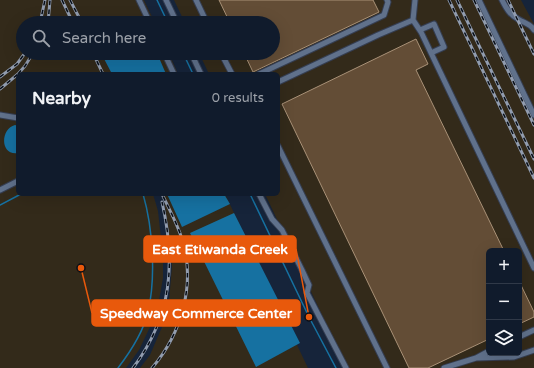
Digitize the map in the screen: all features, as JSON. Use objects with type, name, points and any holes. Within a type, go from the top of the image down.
[{"type":"lane","points":[[138,0],[146,16]]},
{"type":"lane","points":[[166,0],[174,16]]},
{"type":"lane","points":[[196,0],[204,16]]},
{"type":"lane","points":[[262,72],[384,14],[388,2],[387,0]]},
{"type":"lane","points":[[415,0],[413,20],[420,30],[534,268]]},
{"type":"lane","points":[[479,0],[534,115]]},
{"type":"lane","points":[[502,0],[507,10],[518,19],[532,27],[534,30]]},
{"type":"lane","points":[[280,81],[413,20]]},
{"type":"lane","points":[[420,30],[434,24],[444,47],[431,53]]},
{"type":"lane","points":[[167,60],[173,72]]},
{"type":"lane","points":[[194,60],[200,72]]},
{"type":"lane","points":[[225,60],[231,72]]},
{"type":"lane","points":[[0,115],[16,118]]},
{"type":"lane","points":[[280,150],[387,368]]},
{"type":"lane","points":[[0,190],[16,182]]},
{"type":"lane","points":[[261,196],[272,219],[282,230],[302,270],[309,285],[307,293],[346,368]]},
{"type":"lane","points":[[522,336],[534,330]]},
{"type":"lane","points":[[476,358],[514,357],[534,350]]},
{"type":"lane","points":[[444,368],[476,358],[486,353]]},
{"type":"shaded area","points":[[0,0],[144,0],[152,16],[16,16],[16,60],[172,60],[177,72],[16,72],[16,196],[154,196],[158,211],[163,257],[163,278],[158,306],[152,323],[139,350],[126,368],[0,368]]},
{"type":"shaded area","points":[[174,0],[521,0],[534,24],[534,368],[347,368],[266,196],[280,196],[280,72],[208,72],[202,60],[280,60],[280,16],[182,16]]},
{"type":"shaded area","points":[[163,196],[226,196],[308,368],[140,368],[150,355],[168,313],[172,266],[170,240]]},
{"type":"water","points":[[105,60],[160,60],[165,72],[111,72]]},
{"type":"water","points":[[16,125],[16,153],[12,153],[5,147],[5,136],[10,127]]},
{"type":"water","points":[[168,196],[225,196],[230,204],[182,227]]},
{"type":"water","points":[[234,213],[300,343],[256,367],[190,233]]},
{"type":"building","points":[[219,0],[373,0],[379,12],[280,59],[280,16],[227,16]]},
{"type":"building","points":[[416,39],[428,64],[416,70],[503,248],[486,248],[486,340],[428,368],[409,368],[282,104]]},
{"type":"building","points":[[247,60],[278,60],[253,72]]},
{"type":"building","points":[[522,287],[534,312],[534,317],[522,323]]},
{"type":"waterway","points":[[157,0],[165,16]]},
{"type":"waterway","points":[[186,60],[192,72]]},
{"type":"waterway","points":[[0,205],[17,196]]},
{"type":"waterway","points":[[118,368],[140,334],[146,320],[150,299],[153,269],[151,237],[143,196]]},
{"type":"waterway","points":[[251,196],[309,317],[336,368]]},
{"type":"railway","points":[[42,16],[45,0]]},
{"type":"railway","points":[[49,16],[50,0]]},
{"type":"railway","points":[[62,0],[70,16]]},
{"type":"railway","points":[[70,0],[78,16]]},
{"type":"railway","points":[[449,0],[534,178]]},
{"type":"railway","points":[[457,0],[534,159]]},
{"type":"railway","points":[[474,0],[534,125]]},
{"type":"railway","points":[[508,0],[534,54]]},
{"type":"railway","points":[[0,77],[20,60]]},
{"type":"railway","points":[[20,72],[29,60]]},
{"type":"railway","points":[[96,60],[102,72]]},
{"type":"railway","points":[[0,89],[16,76]]},
{"type":"railway","points":[[152,368],[171,339],[184,307],[187,290],[186,256],[182,239],[163,196]]},
{"type":"railway","points":[[133,368],[156,329],[163,309],[167,288],[169,246],[162,202]]},
{"type":"place","name":"Speedway Commerce Center","points":[[81,268]]},
{"type":"place","name":"East Etiwanda Creek","points":[[309,317]]}]
